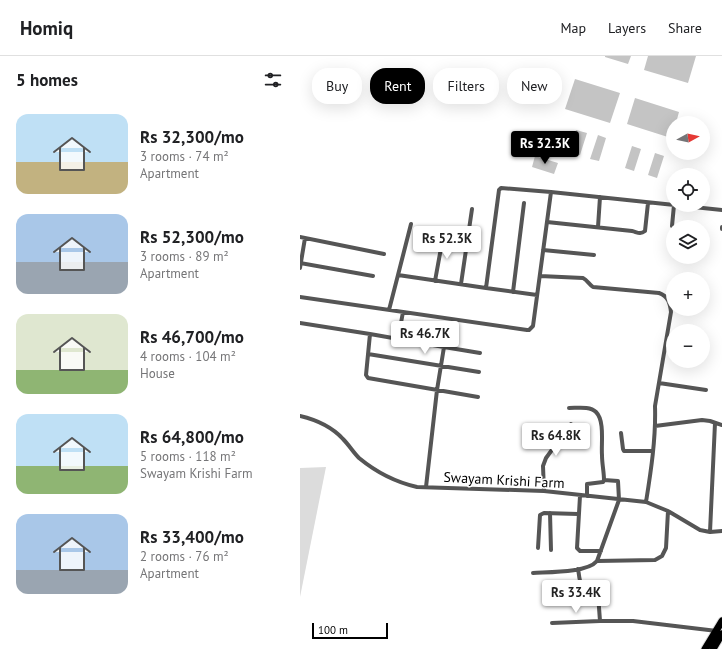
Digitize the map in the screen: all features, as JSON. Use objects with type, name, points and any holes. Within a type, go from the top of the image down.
[{"type":"main road","points":[[713,649],[720,633],[722,621]]},
{"type":"main road","points":[[705,649],[720,633]]},
{"type":"street","points":[[486,288],[499,190],[501,188],[666,204]]},
{"type":"street","points":[[300,297],[530,330],[533,326],[551,192]]},
{"type":"street","points":[[598,227],[600,197]]},
{"type":"street","points":[[547,222],[642,233],[645,231],[648,202]]},
{"type":"street","points":[[513,292],[524,204]]},
{"type":"street","points":[[710,208],[722,210]]},
{"type":"street","points":[[461,284],[472,209]]},
{"type":"street","points":[[389,310],[412,224]]},
{"type":"street","points":[[300,237],[384,254]]},
{"type":"street","points":[[435,281],[443,237]]},
{"type":"street","points":[[305,238],[300,265],[373,276]]},
{"type":"street","points":[[543,250],[594,254]]},
{"type":"street","points":[[398,275],[537,295]]},
{"type":"street","points":[[540,276],[583,278],[586,279],[589,285],[593,287],[659,293],[663,294],[668,299],[671,312],[658,383],[655,406],[656,415],[653,451],[646,502]]},
{"type":"street","points":[[398,339],[402,312]]},
{"type":"street","points":[[300,323],[480,353]]},
{"type":"street","points":[[370,334],[366,375],[368,378],[478,397]]},
{"type":"street","points":[[426,487],[437,390],[444,347]]},
{"type":"street","points":[[368,354],[480,372]]},
{"type":"street","points":[[658,383],[706,390]]},
{"type":"street","points":[[569,408],[589,408],[597,412],[602,431],[604,480]]},
{"type":"street","name":"Swayam Krishi Farm","points":[[300,416],[321,422],[343,438],[359,457],[388,478],[403,484],[426,487],[544,491],[646,502],[668,511],[700,530],[710,532],[722,531]]},
{"type":"street","points":[[655,426],[702,420],[710,420],[715,423],[722,424]]},
{"type":"street","points":[[710,532],[715,423]]},
{"type":"street","points":[[544,491],[543,466],[546,458],[571,424]]},
{"type":"street","points":[[621,433],[624,451],[653,451]]},
{"type":"street","points":[[533,573],[578,570],[594,564],[597,561],[619,500],[618,481],[604,480],[603,482],[587,484],[587,496]]},
{"type":"street","points":[[580,496],[577,550],[601,552]]},
{"type":"street","points":[[597,561],[655,560],[662,556],[666,548],[668,511]]},
{"type":"street","points":[[538,548],[540,515],[544,513],[578,514]]},
{"type":"street","points":[[550,513],[551,550]]},
{"type":"street","points":[[578,570],[581,583],[584,586],[596,591],[598,594],[600,621]]},
{"type":"street","points":[[552,623],[633,621],[720,633]]},
{"type":"shaded area","points":[[326,467],[300,597],[300,468]]},
{"type":"building","points":[[605,56],[631,56],[628,64]]},
{"type":"building","points":[[648,56],[696,56],[688,83],[644,70]]},
{"type":"building","points":[[575,79],[620,93],[610,123],[565,109]]},
{"type":"building","points":[[635,98],[679,112],[678,116],[666,116],[666,136],[627,124]]},
{"type":"building","points":[[576,130],[587,133],[580,155],[569,152]]},
{"type":"building","points":[[598,135],[606,138],[599,161],[590,159]]},
{"type":"building","points":[[632,146],[641,149],[634,171],[625,168]]},
{"type":"building","points":[[655,153],[664,156],[657,178],[648,175]]},
{"type":"building","points":[[535,156],[558,163],[554,174],[532,167]]}]
